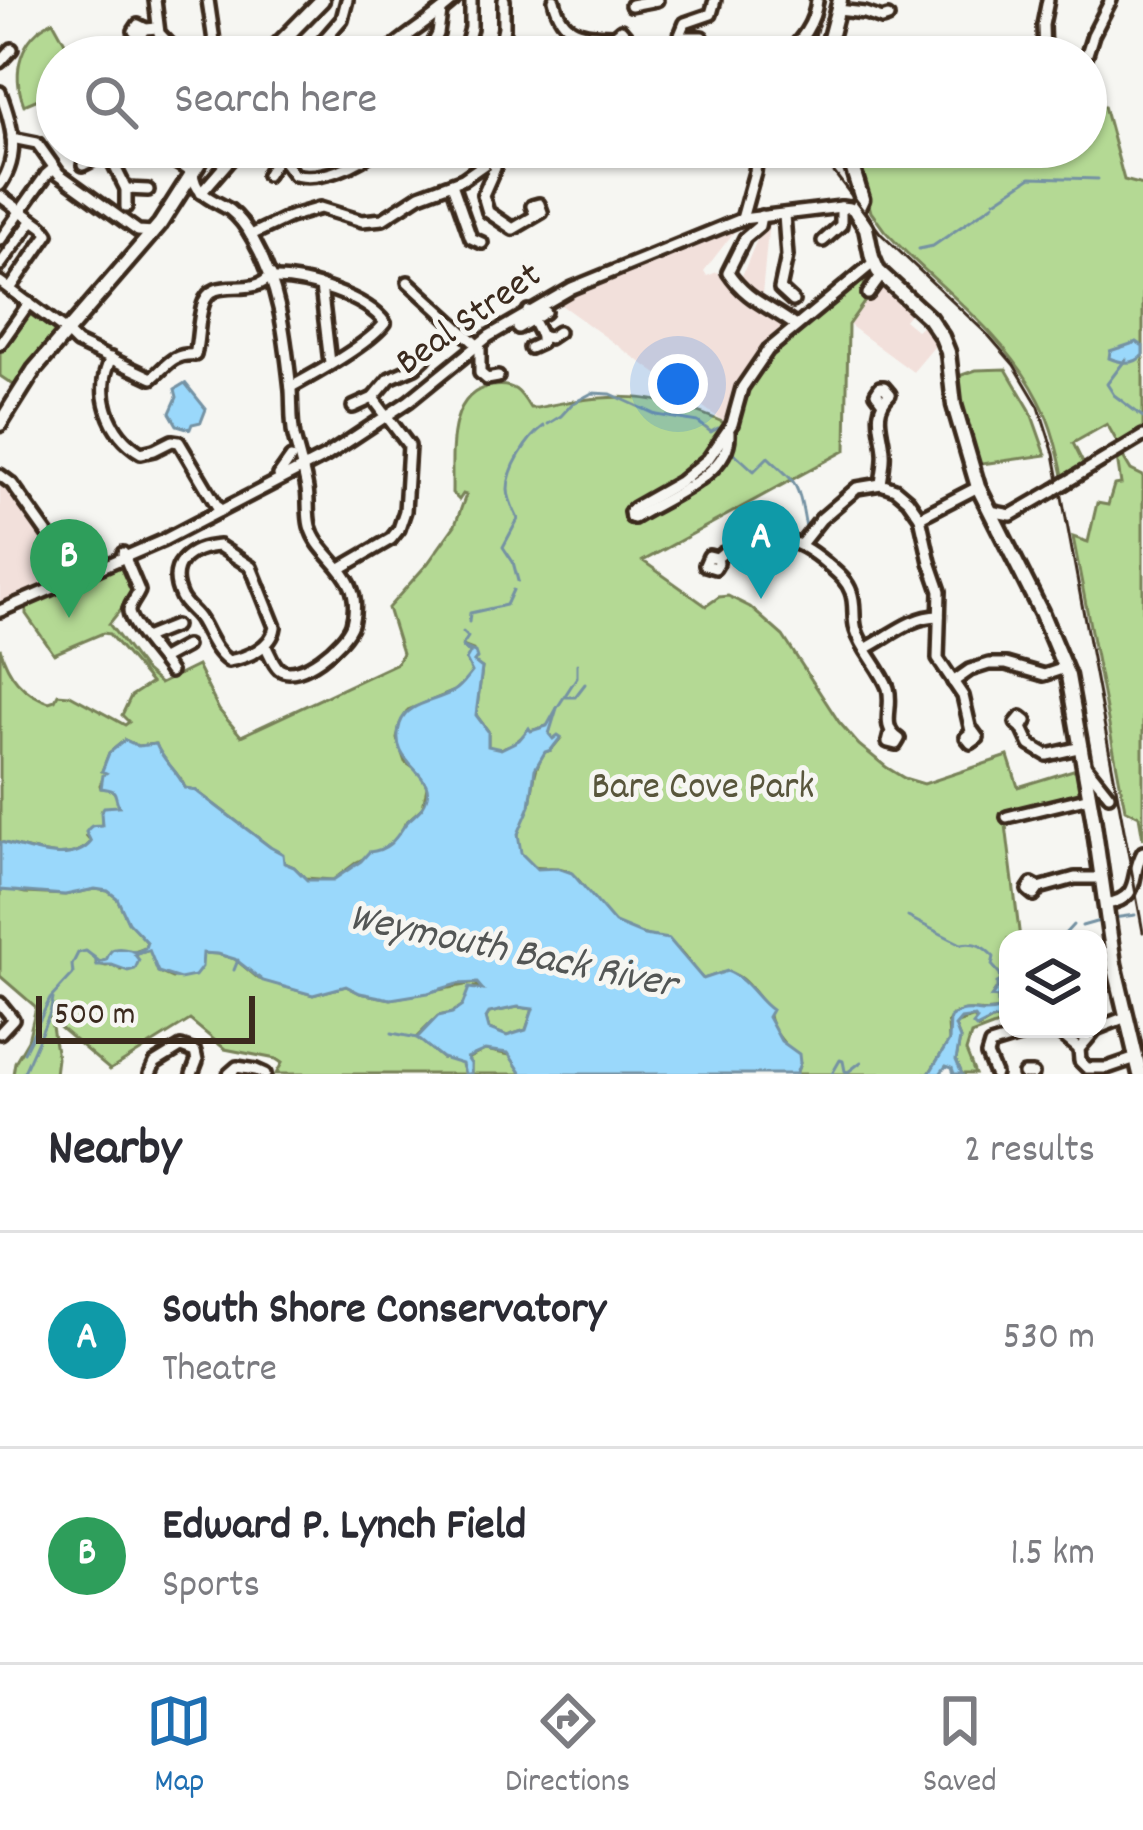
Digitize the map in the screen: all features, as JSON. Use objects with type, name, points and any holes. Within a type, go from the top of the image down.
[{"type":"main road","points":[[287,36],[322,0]]},
{"type":"main road","points":[[831,36],[839,5]]},
{"type":"main road","points":[[0,424],[27,379],[140,238],[154,232],[197,168]]},
{"type":"main road","points":[[852,168],[862,199],[856,212],[866,228],[873,262],[942,337],[954,405],[978,487],[997,516],[1065,668],[1082,747],[1113,954],[1140,1074]]},
{"type":"main road","points":[[0,441],[37,369]]},
{"type":"street","points":[[155,0],[152,28],[159,36]]},
{"type":"street","points":[[208,0],[213,36]]},
{"type":"street","points":[[328,36],[343,19],[347,0]]},
{"type":"street","points":[[409,36],[454,0]]},
{"type":"street","points":[[469,36],[471,0]]},
{"type":"street","points":[[502,36],[504,0]]},
{"type":"street","points":[[554,0],[559,16],[571,29],[614,36]]},
{"type":"street","points":[[631,5],[657,0]]},
{"type":"street","points":[[698,36],[684,33],[690,20],[711,14],[716,0]]},
{"type":"street","points":[[802,36],[811,25],[818,0]]},
{"type":"street","points":[[1043,36],[1048,0]]},
{"type":"street","points":[[1093,36],[1111,0]]},
{"type":"street","points":[[839,5],[878,19],[888,17]]},
{"type":"street","points":[[435,36],[441,12]]},
{"type":"street","points":[[0,62],[12,49]]},
{"type":"street","points":[[0,185],[9,170],[12,137],[12,122],[1,99]]},
{"type":"street","points":[[12,137],[36,143]]},
{"type":"street","points":[[10,251],[0,242],[54,168],[140,238]]},
{"type":"street","points":[[116,168],[126,189],[126,207]]},
{"type":"street","points":[[186,168],[194,173],[201,194],[234,213],[272,277],[312,533],[341,568],[354,606],[351,626],[339,645],[302,668],[287,672],[276,666],[265,645]]},
{"type":"street","points":[[176,202],[186,195],[201,194],[223,168]]},
{"type":"street","points":[[266,175],[270,168]]},
{"type":"street","points":[[289,168],[300,177],[338,168]]},
{"type":"street","points":[[251,235],[320,208],[362,221],[383,219],[477,168]]},
{"type":"street","points":[[495,168],[482,199],[488,212],[510,229],[536,214]]},
{"type":"street","points":[[755,168],[749,215],[759,226],[745,238],[728,272],[758,304],[796,326]]},
{"type":"street","points":[[452,184],[471,238],[482,243]]},
{"type":"street","points":[[126,189],[148,190]]},
{"type":"street","points":[[0,196],[46,230],[47,237],[5,286],[76,343],[154,377],[171,359],[195,355],[202,307],[209,293],[222,287],[256,287],[272,277],[292,279],[321,286],[374,311],[385,323],[291,387]]},
{"type":"street","points":[[823,241],[841,226],[841,207],[856,212]]},
{"type":"street","name":"Beal Street","points":[[0,611],[190,524],[386,417],[477,345],[585,281],[749,215],[841,207]]},
{"type":"street","points":[[784,215],[788,256],[780,289],[794,301]]},
{"type":"street","points":[[0,266],[33,220]]},
{"type":"street","points":[[730,429],[694,473],[634,508],[631,517],[670,499],[708,473],[730,446],[741,391],[772,346],[873,262]]},
{"type":"street","points":[[408,283],[481,349],[479,373],[487,379],[498,376]]},
{"type":"street","points":[[321,286],[330,363]]},
{"type":"street","points":[[0,344],[29,303]]},
{"type":"street","points":[[21,315],[28,310],[41,312]]},
{"type":"street","points":[[518,328],[531,315],[545,312]]},
{"type":"street","points":[[530,348],[541,343],[542,336],[531,315]]},
{"type":"street","points":[[542,336],[549,338],[558,332]]},
{"type":"street","points":[[111,358],[102,386],[105,406],[131,447],[144,453],[178,442],[218,509]]},
{"type":"street","points":[[352,407],[373,398],[390,378],[415,368],[425,358]]},
{"type":"street","points":[[341,568],[390,539],[404,517],[409,446],[373,398]]},
{"type":"street","points":[[881,484],[885,454],[878,421],[882,401]]},
{"type":"street","points":[[997,516],[1023,510],[1143,436]]},
{"type":"street","name":"Beal Street","points":[[218,509],[300,464]]},
{"type":"street","points":[[0,475],[12,484],[78,577]]},
{"type":"street","points":[[802,543],[856,488],[881,484],[895,488],[920,517],[940,591],[938,659],[966,704],[971,731]]},
{"type":"street","points":[[920,517],[978,487]]},
{"type":"street","points":[[190,524],[203,548]]},
{"type":"street","points":[[717,558],[782,539],[802,543],[838,573],[850,587],[855,627],[889,693],[890,734]]},
{"type":"street","points":[[219,545],[251,567],[275,627],[265,645],[235,661],[224,659],[184,602],[176,577],[177,567],[203,548],[219,545]]},
{"type":"street","points":[[124,555],[140,591],[130,618],[170,672]]},
{"type":"street","points":[[867,649],[918,619],[939,616]]},
{"type":"street","points":[[146,638],[175,626]]},
{"type":"street","points":[[162,659],[186,646]]},
{"type":"street","points":[[953,682],[986,664],[1006,664],[1043,675],[1065,668]]},
{"type":"street","points":[[1022,728],[1030,745],[1047,755],[1082,747]]},
{"type":"street","points":[[1085,765],[1108,795]]},
{"type":"street","points":[[1007,817],[1090,797]]},
{"type":"street","points":[[1106,904],[1121,900],[1132,888],[1143,852]]},
{"type":"street","points":[[1039,888],[1075,878],[1101,878]]},
{"type":"street","points":[[0,1004],[12,1023],[0,1033]]},
{"type":"street","points":[[1107,1024],[1126,1016]]},
{"type":"street","points":[[994,1074],[987,1055],[990,1045],[1014,1038]]},
{"type":"street","points":[[1065,1038],[1091,1070],[1136,1058]]},
{"type":"street","points":[[1078,1049],[1087,1038]]},
{"type":"street","points":[[150,1074],[159,1059],[185,1047],[196,1056],[192,1074]]},
{"type":"street","points":[[231,1072],[246,1068],[265,1074]]},
{"type":"shaded area","points":[[765,220],[769,220],[762,295],[795,322],[768,344],[727,424],[554,300],[741,223],[704,271],[707,276],[717,272],[739,283]]},
{"type":"shaded area","points":[[873,271],[912,310],[904,320],[916,330],[927,323],[939,341],[913,372],[848,324],[865,301],[864,281]]},
{"type":"shaded area","points":[[0,478],[71,573],[0,608]]},
{"type":"green space","points":[[53,21],[61,36],[36,36],[36,100],[24,105],[18,80],[21,57],[33,36]]},
{"type":"green space","points":[[1107,117],[1124,180],[1143,185],[1143,432],[1120,447],[1107,424],[1073,443],[1085,467],[1064,480],[1048,419],[1024,375],[988,331],[884,230],[871,212],[860,169],[1107,168]]},
{"type":"green space","name":"Bare Cove Park","points":[[866,262],[873,271],[864,281],[865,301],[848,325],[846,450],[643,561],[706,606],[728,596],[750,607],[783,636],[859,745],[904,778],[924,784],[1008,756],[1018,787],[1083,767],[1087,796],[1005,817],[1019,930],[999,930],[999,986],[992,996],[998,998],[999,1010],[953,1015],[948,1023],[949,1041],[929,1074],[796,1074],[800,1063],[775,1031],[768,1008],[743,980],[730,973],[703,979],[674,947],[607,917],[571,873],[528,864],[518,847],[519,830],[538,764],[560,739],[552,739],[549,733],[553,716],[550,725],[530,731],[513,744],[497,750],[488,746],[488,731],[476,715],[482,668],[474,663],[473,650],[465,647],[470,653],[471,677],[455,691],[408,710],[400,724],[397,739],[405,762],[422,774],[427,787],[423,807],[390,845],[333,880],[305,878],[195,790],[185,788],[156,744],[138,746],[125,740],[109,753],[100,785],[111,788],[118,797],[118,808],[102,810],[102,825],[86,836],[91,842],[60,855],[0,842],[0,648],[12,675],[31,694],[49,702],[58,694],[70,695],[125,725],[129,722],[122,715],[131,696],[151,683],[109,634],[54,654],[26,614],[26,604],[118,563],[133,594],[109,624],[160,684],[197,666],[219,710],[241,736],[397,663],[402,653],[388,608],[455,525],[466,495],[459,500],[452,493],[454,430],[466,401],[477,391],[511,387],[530,408],[611,397],[656,400],[727,424],[740,385],[768,344]]},
{"type":"green space","points":[[28,313],[59,334],[18,388],[0,376],[0,350]]},
{"type":"green space","points":[[1006,369],[1030,410],[1046,455],[974,465],[956,377],[976,370]]},
{"type":"green space","points":[[1122,455],[1131,470],[1143,476],[1143,839],[1139,816],[1125,809],[1073,537],[1088,542],[1097,503],[1108,505],[1114,485],[1121,484],[1117,458]]},
{"type":"green space","points":[[0,890],[65,895],[108,891],[147,942],[145,948],[95,963],[121,970],[137,954],[150,950],[158,972],[172,978],[202,953],[218,954],[235,959],[259,979],[313,995],[346,986],[391,999],[475,983],[483,990],[474,987],[462,1006],[438,1016],[417,1037],[442,1058],[462,1064],[465,1074],[276,1074],[282,1063],[276,1059],[225,1049],[190,1020],[110,1070],[51,1020],[55,1074],[13,1074],[36,1007],[0,976]]},
{"type":"green space","points":[[533,1009],[526,1030],[507,1036],[489,1029],[489,1013]]},
{"type":"green space","points":[[975,1017],[978,1028],[994,1019],[999,1024],[971,1035],[966,1051],[975,1074],[962,1074],[956,1060],[960,1039],[955,1026]]},
{"type":"green space","points":[[485,1050],[510,1055],[522,1074],[471,1074],[467,1059]]},
{"type":"water","points":[[1137,342],[1143,346],[1143,355],[1136,360],[1109,358],[1110,351]]},
{"type":"water","points":[[185,383],[206,409],[201,422],[190,429],[177,425],[170,413],[175,389]]},
{"type":"water","name":"Weymouth Back River","points":[[463,647],[475,652],[474,662],[482,668],[476,715],[488,731],[488,746],[501,749],[519,740],[529,728],[547,726],[557,708],[549,734],[553,739],[561,737],[535,769],[530,806],[518,834],[521,853],[537,869],[572,873],[615,923],[669,939],[703,979],[727,971],[741,979],[772,1010],[768,1017],[781,1041],[799,1054],[796,1074],[522,1074],[508,1053],[485,1050],[467,1058],[471,1074],[465,1074],[462,1064],[442,1058],[417,1038],[438,1016],[462,1006],[469,988],[483,990],[477,983],[391,999],[346,986],[313,995],[263,981],[235,959],[218,954],[203,953],[202,967],[195,976],[180,979],[158,972],[149,950],[135,955],[139,960],[135,969],[97,965],[95,958],[106,960],[113,950],[136,952],[147,942],[108,891],[65,895],[0,890],[0,842],[61,855],[91,842],[86,832],[102,825],[104,807],[119,806],[113,791],[101,788],[106,773],[102,771],[109,753],[125,740],[138,746],[156,744],[185,788],[195,790],[283,854],[284,863],[307,880],[333,880],[369,852],[390,844],[423,806],[426,785],[401,751],[400,724],[415,707],[461,685],[472,672],[466,660],[470,653]],"holes":[[[533,1009],[526,1030],[507,1036],[489,1029],[489,1013]]]},
{"type":"water","points":[[999,982],[999,1019],[976,1028],[975,1017],[961,1019],[955,1026],[960,1039],[956,1060],[962,1074],[946,1066],[940,1074],[929,1074],[949,1041],[950,1018],[963,1011],[998,1010],[998,998],[991,997]]},
{"type":"waterway","points":[[995,201],[1031,177],[1098,179]]},
{"type":"waterway","points":[[919,249],[933,246],[994,204]]},
{"type":"waterway","points":[[1126,359],[1107,384],[1143,417]]},
{"type":"waterway","points":[[548,424],[592,393],[611,394],[657,415],[698,422],[711,432],[723,430]]},
{"type":"waterway","points":[[518,581],[503,547],[518,519],[509,497],[509,481],[520,454],[544,426]]},
{"type":"waterway","points":[[731,450],[754,471],[768,457],[788,476],[800,497],[807,532]]},
{"type":"waterway","points":[[469,622],[470,613],[506,605],[513,590]]},
{"type":"waterway","points":[[463,632],[468,637],[464,648]]},
{"type":"waterway","points":[[557,708],[577,677],[577,664]]},
{"type":"waterway","points":[[566,697],[575,697],[585,684]]},
{"type":"waterway","points":[[1113,918],[1135,915]]},
{"type":"waterway","points":[[908,917],[961,944],[983,948],[994,957],[992,965],[999,973]]},
{"type":"waterway","points":[[1082,926],[1103,920]]},
{"type":"waterway","points":[[1068,930],[1073,925]]},
{"type":"waterway","points":[[24,1052],[50,999],[73,974],[78,953],[86,951],[95,958]]},
{"type":"waterway","points":[[234,970],[238,960]]},
{"type":"waterway","points":[[23,1074],[53,999]]},
{"type":"waterway","points":[[392,1033],[417,1038]]},
{"type":"waterway","points":[[832,1074],[840,1060],[848,1072],[861,1062]]},
{"type":"railway","points":[[815,36],[825,0]]},
{"type":"railway","points":[[831,168],[881,234],[989,336],[1014,365],[1039,407],[1054,454],[1143,932]]},
{"type":"place","name":"South Shore Conservatory","points":[[761,599]]},
{"type":"place","name":"Edward P. Lynch Field","points":[[69,618]]}]
